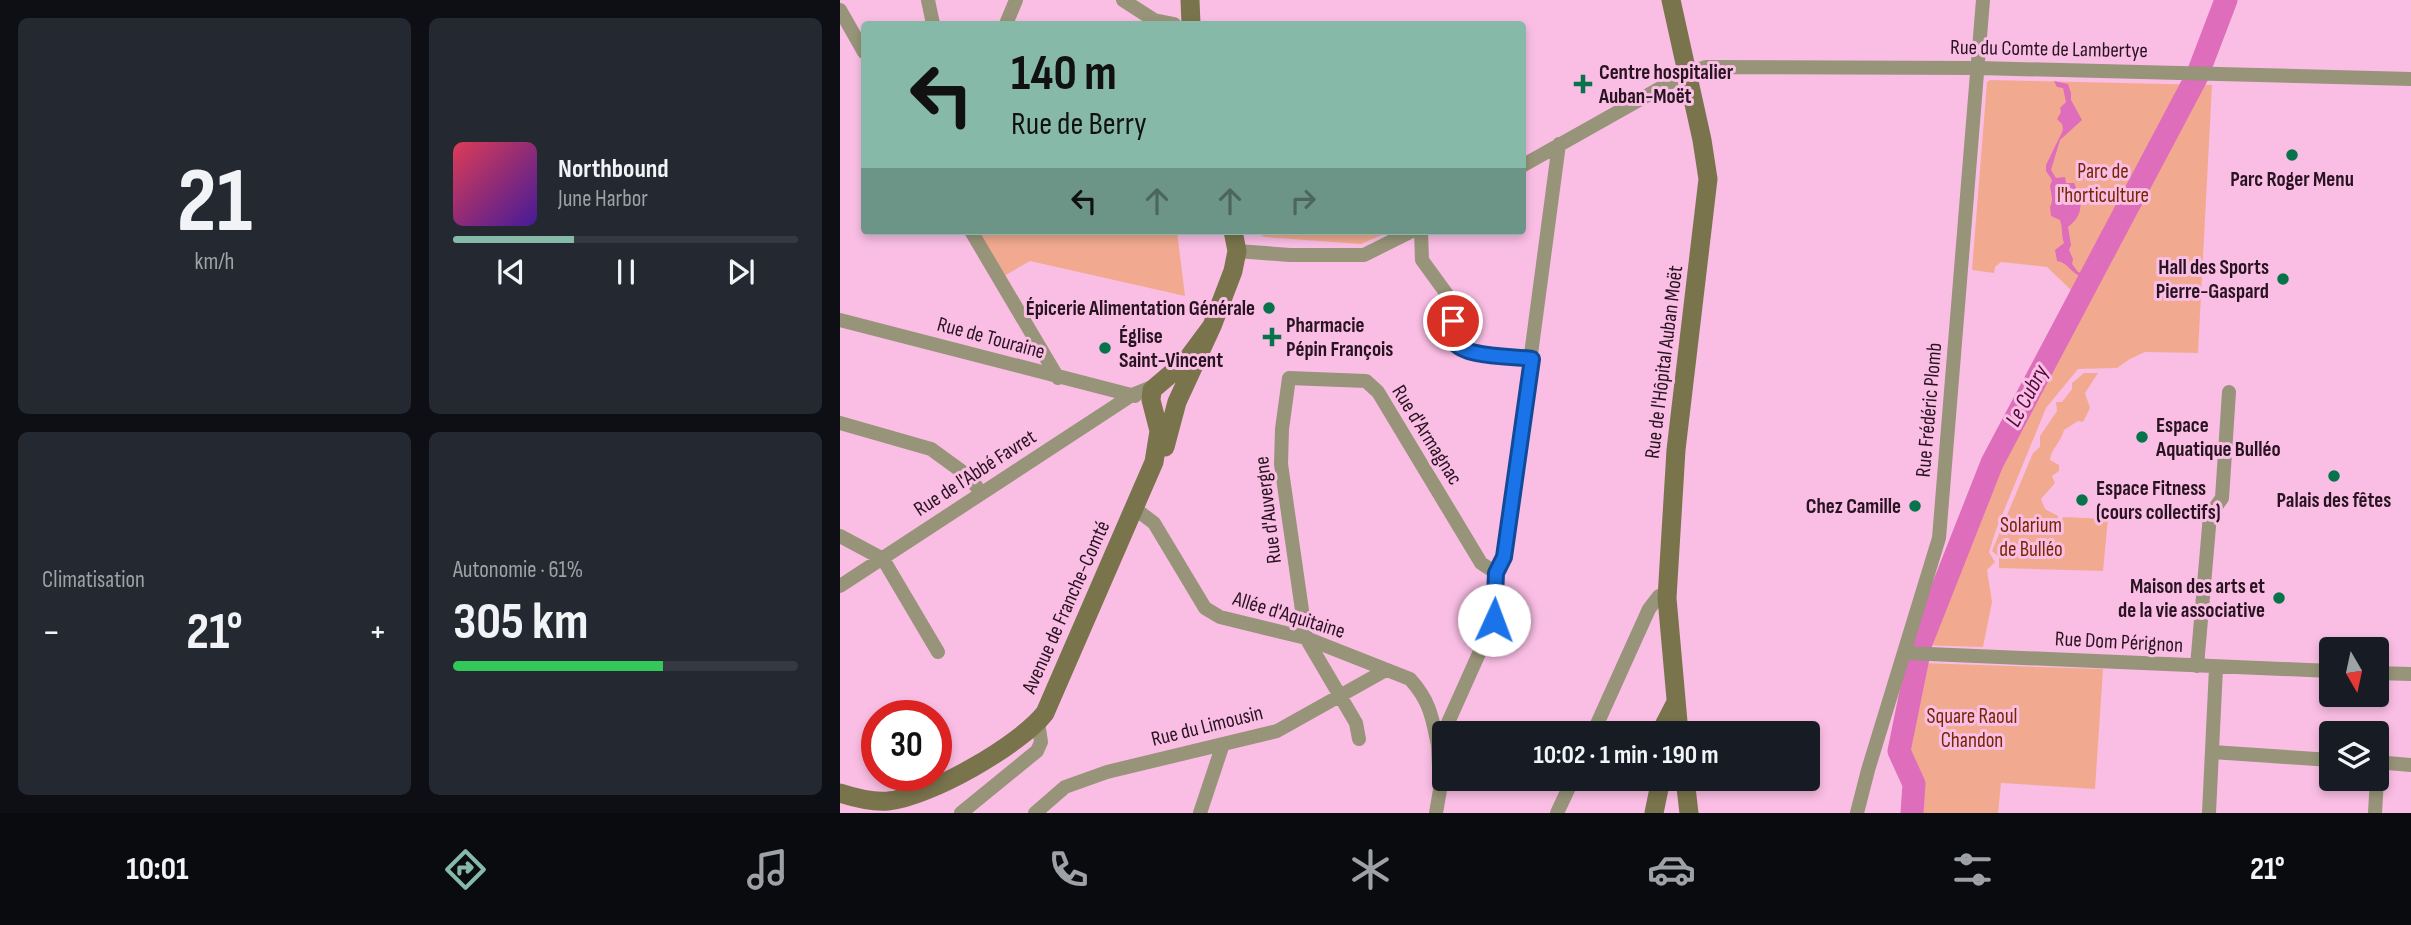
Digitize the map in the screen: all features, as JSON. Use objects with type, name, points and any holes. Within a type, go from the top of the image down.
[{"type":"street","points":[[928,0],[932,21]]},
{"type":"street","points":[[1007,21],[1016,0]]},
{"type":"street","points":[[1123,0],[1159,21]]},
{"type":"street","points":[[1190,0],[1191,21]]},
{"type":"street","name":"Rue de l'Hôpital Auban Moët","points":[[1671,0],[1709,179],[1676,450],[1667,598],[1678,721]]},
{"type":"street","name":"Rue Frédéric Plomb","points":[[1857,813],[1868,770],[1908,653],[1940,538],[1983,0]]},
{"type":"street","points":[[840,10],[861,47]]},
{"type":"street","name":"Rue du Comte de Lambertye","points":[[1526,164],[1687,73],[1706,67],[1979,68],[2411,79]]},
{"type":"street","points":[[1449,721],[1494,620],[1496,573],[1504,557],[1559,144]]},
{"type":"street","points":[[973,235],[1058,378]]},
{"type":"street","points":[[1234,235],[1237,251],[1290,255],[1364,255],[1404,235]]},
{"type":"street","points":[[1422,235],[1422,260],[1454,304],[1452,339],[1457,345],[1468,353],[1532,359]]},
{"type":"street","name":"Avenue de Franche-Comté","points":[[1154,462],[1168,440],[1177,402],[1212,326],[1233,271],[1237,251]]},
{"type":"street","name":"Rue de Touraine","points":[[840,320],[1132,395],[1153,404]]},
{"type":"street","name":"Avenue de Franche-Comté","points":[[840,793],[884,807],[938,786],[1019,739],[1038,722],[1045,713],[1154,462],[1159,431],[1150,395],[1158,384],[1186,361],[1212,326]]},
{"type":"street","name":"Rue d'Armagnac","points":[[1289,378],[1366,381],[1378,392],[1481,563],[1496,573]]},
{"type":"street","name":"Rue d'Auvergne","points":[[1289,378],[1282,429],[1281,464],[1306,638]]},
{"type":"street","points":[[1132,395],[1158,384],[1167,383],[1175,388],[1177,402],[1167,410],[1159,410],[1153,404]]},
{"type":"street","points":[[2197,666],[2210,516],[2222,498],[2229,392]]},
{"type":"street","name":"Rue de l'Abbé Favret","points":[[840,586],[1132,395]]},
{"type":"street","points":[[840,423],[931,449],[971,478],[981,494]]},
{"type":"street","name":"Allée d'Aquitaine","points":[[1134,508],[1154,523],[1205,608],[1220,617],[1306,638],[1410,680],[1429,705],[1433,721]]},
{"type":"street","points":[[840,537],[883,559],[938,652]]},
{"type":"street","points":[[1598,721],[1649,609],[1659,596],[1667,598]]},
{"type":"street","points":[[1306,638],[1356,723],[1359,739]]},
{"type":"street","name":"Rue Dom Pérignon","points":[[1908,653],[2319,671]]},
{"type":"street","points":[[2209,813],[2216,668]]},
{"type":"street","name":"Rue du Limousin","points":[[1035,813],[1065,787],[1107,772],[1277,731],[1386,670]]},
{"type":"street","points":[[2389,673],[2411,674]]},
{"type":"street","points":[[1666,721],[1676,703]]},
{"type":"street","points":[[961,813],[1037,751],[1041,742],[1038,722]]},
{"type":"street","points":[[1200,813],[1223,744]]},
{"type":"street","points":[[2212,752],[2319,759]]},
{"type":"street","points":[[2389,763],[2411,765]]},
{"type":"street","name":"Allée d'Aquitaine","points":[[1436,813],[1440,791]]},
{"type":"street","points":[[1557,813],[1567,791]]},
{"type":"street","points":[[1654,813],[1659,791]]},
{"type":"street","points":[[1686,791],[1689,813]]},
{"type":"street","points":[[2375,813],[2376,791]]},
{"type":"green space","name":"Parc de l'horticulture","points":[[1987,82],[2212,85],[2198,353],[2145,352],[2117,368],[2078,369],[2046,408],[1996,530],[1989,552],[1995,562],[1987,570],[1992,602],[1983,647],[1917,645],[1986,463],[2077,292],[2071,290],[2047,267],[2001,262],[1995,267],[1994,273],[1972,270]]},
{"type":"green space","points":[[981,235],[1177,235],[1185,296],[1030,261],[1004,276]]},
{"type":"green space","points":[[1261,235],[1382,235],[1361,244]]},
{"type":"green space","name":"Solarium de Bulléo","points":[[2084,373],[2098,373],[2085,393],[2090,408],[2083,422],[2078,421],[2064,430],[2052,452],[2050,460],[2059,465],[2059,471],[2052,476],[2055,483],[2041,499],[2045,509],[2058,516],[2058,520],[2063,517],[2108,519],[2103,571],[1999,568],[1999,557],[1992,551],[2033,453],[2040,447],[2040,436],[2057,411],[2056,402],[2062,402],[2072,389],[2072,383]]},
{"type":"green space","name":"Square Raoul Chandon","points":[[1921,663],[2103,669],[2095,789],[2001,783],[1998,813],[1920,813],[1921,780],[1905,750]]},
{"type":"shaded area","points":[[2054,81],[2068,84],[2071,100],[2082,120],[2060,140],[2051,170],[2056,178],[2065,177],[2066,183],[2074,183],[2079,196],[2079,212],[2068,227],[2071,245],[2069,250],[2072,264],[2078,272],[2086,275],[2084,278],[2057,261],[2055,250],[2064,243],[2060,220],[2051,216],[2052,180],[2046,171],[2046,165],[2063,130],[2057,119],[2060,108],[2066,102],[2063,88],[2057,87]]},
{"type":"waterway","name":"Le Cubry","points":[[1912,813],[1914,784],[1899,751],[1921,643],[1992,463],[2197,76],[2226,0]]},
{"type":"place","name":"Centre hospitalier Auban-Moët","points":[[1583,84]]},
{"type":"place","name":"Parc Roger Menu","points":[[2292,155]]},
{"type":"place","name":"Hall des Sports Pierre-Gaspard","points":[[2283,279]]},
{"type":"place","name":"Épicerie Alimentation Générale","points":[[1269,308]]},
{"type":"place","name":"Pharmacie Pépin François","points":[[1272,337]]},
{"type":"place","name":"Église Saint-Vincent","points":[[1105,348]]},
{"type":"place","name":"Espace Aquatique Bulléo","points":[[2142,437]]},
{"type":"place","name":"Palais des fêtes","points":[[2334,476]]},
{"type":"place","name":"Espace Fitness (cours collectifs)","points":[[2082,500]]},
{"type":"place","name":"Chez Camille","points":[[1915,506]]},
{"type":"place","name":"Maison des arts et de la vie associative","points":[[2279,598]]},
{"type":"route","points":[[1453,321],[1452,339],[1468,353],[1532,359],[1504,557],[1496,573],[1494,620]]}]
